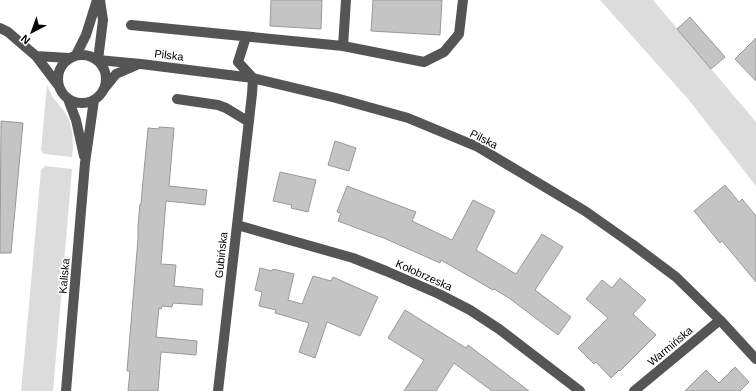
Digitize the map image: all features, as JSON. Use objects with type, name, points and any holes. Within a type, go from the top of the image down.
[{"type":"street","points":[[36,56],[72,56],[84,54],[98,60],[106,73],[104,89],[100,95],[87,103],[79,104],[72,102],[60,92],[57,77],[59,69],[63,63],[72,56],[86,35],[97,0]]},
{"type":"street","points":[[98,60],[103,20],[100,0]]},
{"type":"street","points":[[343,46],[346,0]]},
{"type":"street","points":[[131,25],[343,46],[424,62],[444,52],[459,34],[463,0]]},
{"type":"street","points":[[0,28],[8,32],[36,56],[58,85]]},
{"type":"street","points":[[246,37],[238,62],[253,78]]},
{"type":"street","name":"Pilska","points":[[98,60],[253,78],[336,98],[408,118],[478,147],[585,211],[676,277],[720,320],[756,359]]},
{"type":"street","name":"Pilska","points":[[104,89],[116,74],[141,64]]},
{"type":"street","name":"Gubińska","points":[[218,391],[248,136],[253,78]]},
{"type":"street","name":"Kaliska","points":[[68,99],[76,120],[85,163]]},
{"type":"street","points":[[177,99],[218,105],[226,108],[249,122]]},
{"type":"street","name":"Kaliska","points":[[66,391],[85,163],[94,100]]},
{"type":"street","name":"Kołobrzeska","points":[[237,225],[353,258],[439,294],[470,310],[499,329],[580,391]]},
{"type":"street","name":"Warmińska","points":[[634,391],[720,320]]},
{"type":"shaded area","points":[[600,0],[653,0],[756,122],[756,186],[688,99]]},
{"type":"shaded area","points":[[47,85],[53,97],[66,114],[72,129],[72,157],[44,154],[41,150]]},
{"type":"shaded area","points":[[45,166],[72,169],[53,391],[21,391],[41,170]]},
{"type":"building","points":[[271,0],[322,0],[321,29],[270,26]]},
{"type":"building","points":[[373,0],[442,0],[440,35],[371,31]]},
{"type":"building","points":[[690,17],[725,57],[711,69],[677,29]]},
{"type":"building","points":[[756,38],[756,81],[735,59]]},
{"type":"building","points":[[1,121],[23,123],[11,253],[0,253]]},
{"type":"building","points":[[159,127],[174,128],[169,186],[207,190],[205,205],[166,201],[161,264],[176,265],[174,286],[203,289],[202,305],[173,303],[172,307],[162,306],[161,309],[159,308],[156,337],[197,341],[196,355],[161,352],[158,391],[128,391],[130,371],[127,371],[138,226],[148,128],[159,129]]},
{"type":"building","points":[[335,141],[356,148],[349,171],[328,165]]},
{"type":"building","points":[[280,172],[316,180],[308,212],[291,208],[292,205],[273,201]]},
{"type":"building","points":[[725,185],[739,202],[742,199],[756,216],[756,282],[722,241],[720,243],[694,211]]},
{"type":"building","points":[[347,186],[416,212],[412,221],[452,240],[473,200],[495,211],[476,250],[516,274],[542,234],[563,247],[535,290],[571,317],[558,335],[509,298],[441,260],[440,263],[386,239],[338,221],[341,213],[337,212]]},
{"type":"building","points":[[260,268],[272,271],[273,269],[294,274],[288,300],[302,304],[313,276],[331,281],[333,277],[378,297],[360,336],[327,322],[315,358],[299,352],[309,323],[275,313],[276,310],[259,306],[262,292],[255,290]]},
{"type":"building","points":[[620,278],[646,300],[633,314],[656,335],[611,378],[596,362],[594,364],[578,348],[608,318],[586,299],[602,280],[612,288]]},
{"type":"building","points":[[405,310],[466,348],[468,345],[529,391],[492,391],[454,363],[436,391],[404,391],[424,360],[388,338]]},
{"type":"building","points":[[735,367],[749,382],[740,391],[685,391],[706,370],[719,383]]}]
